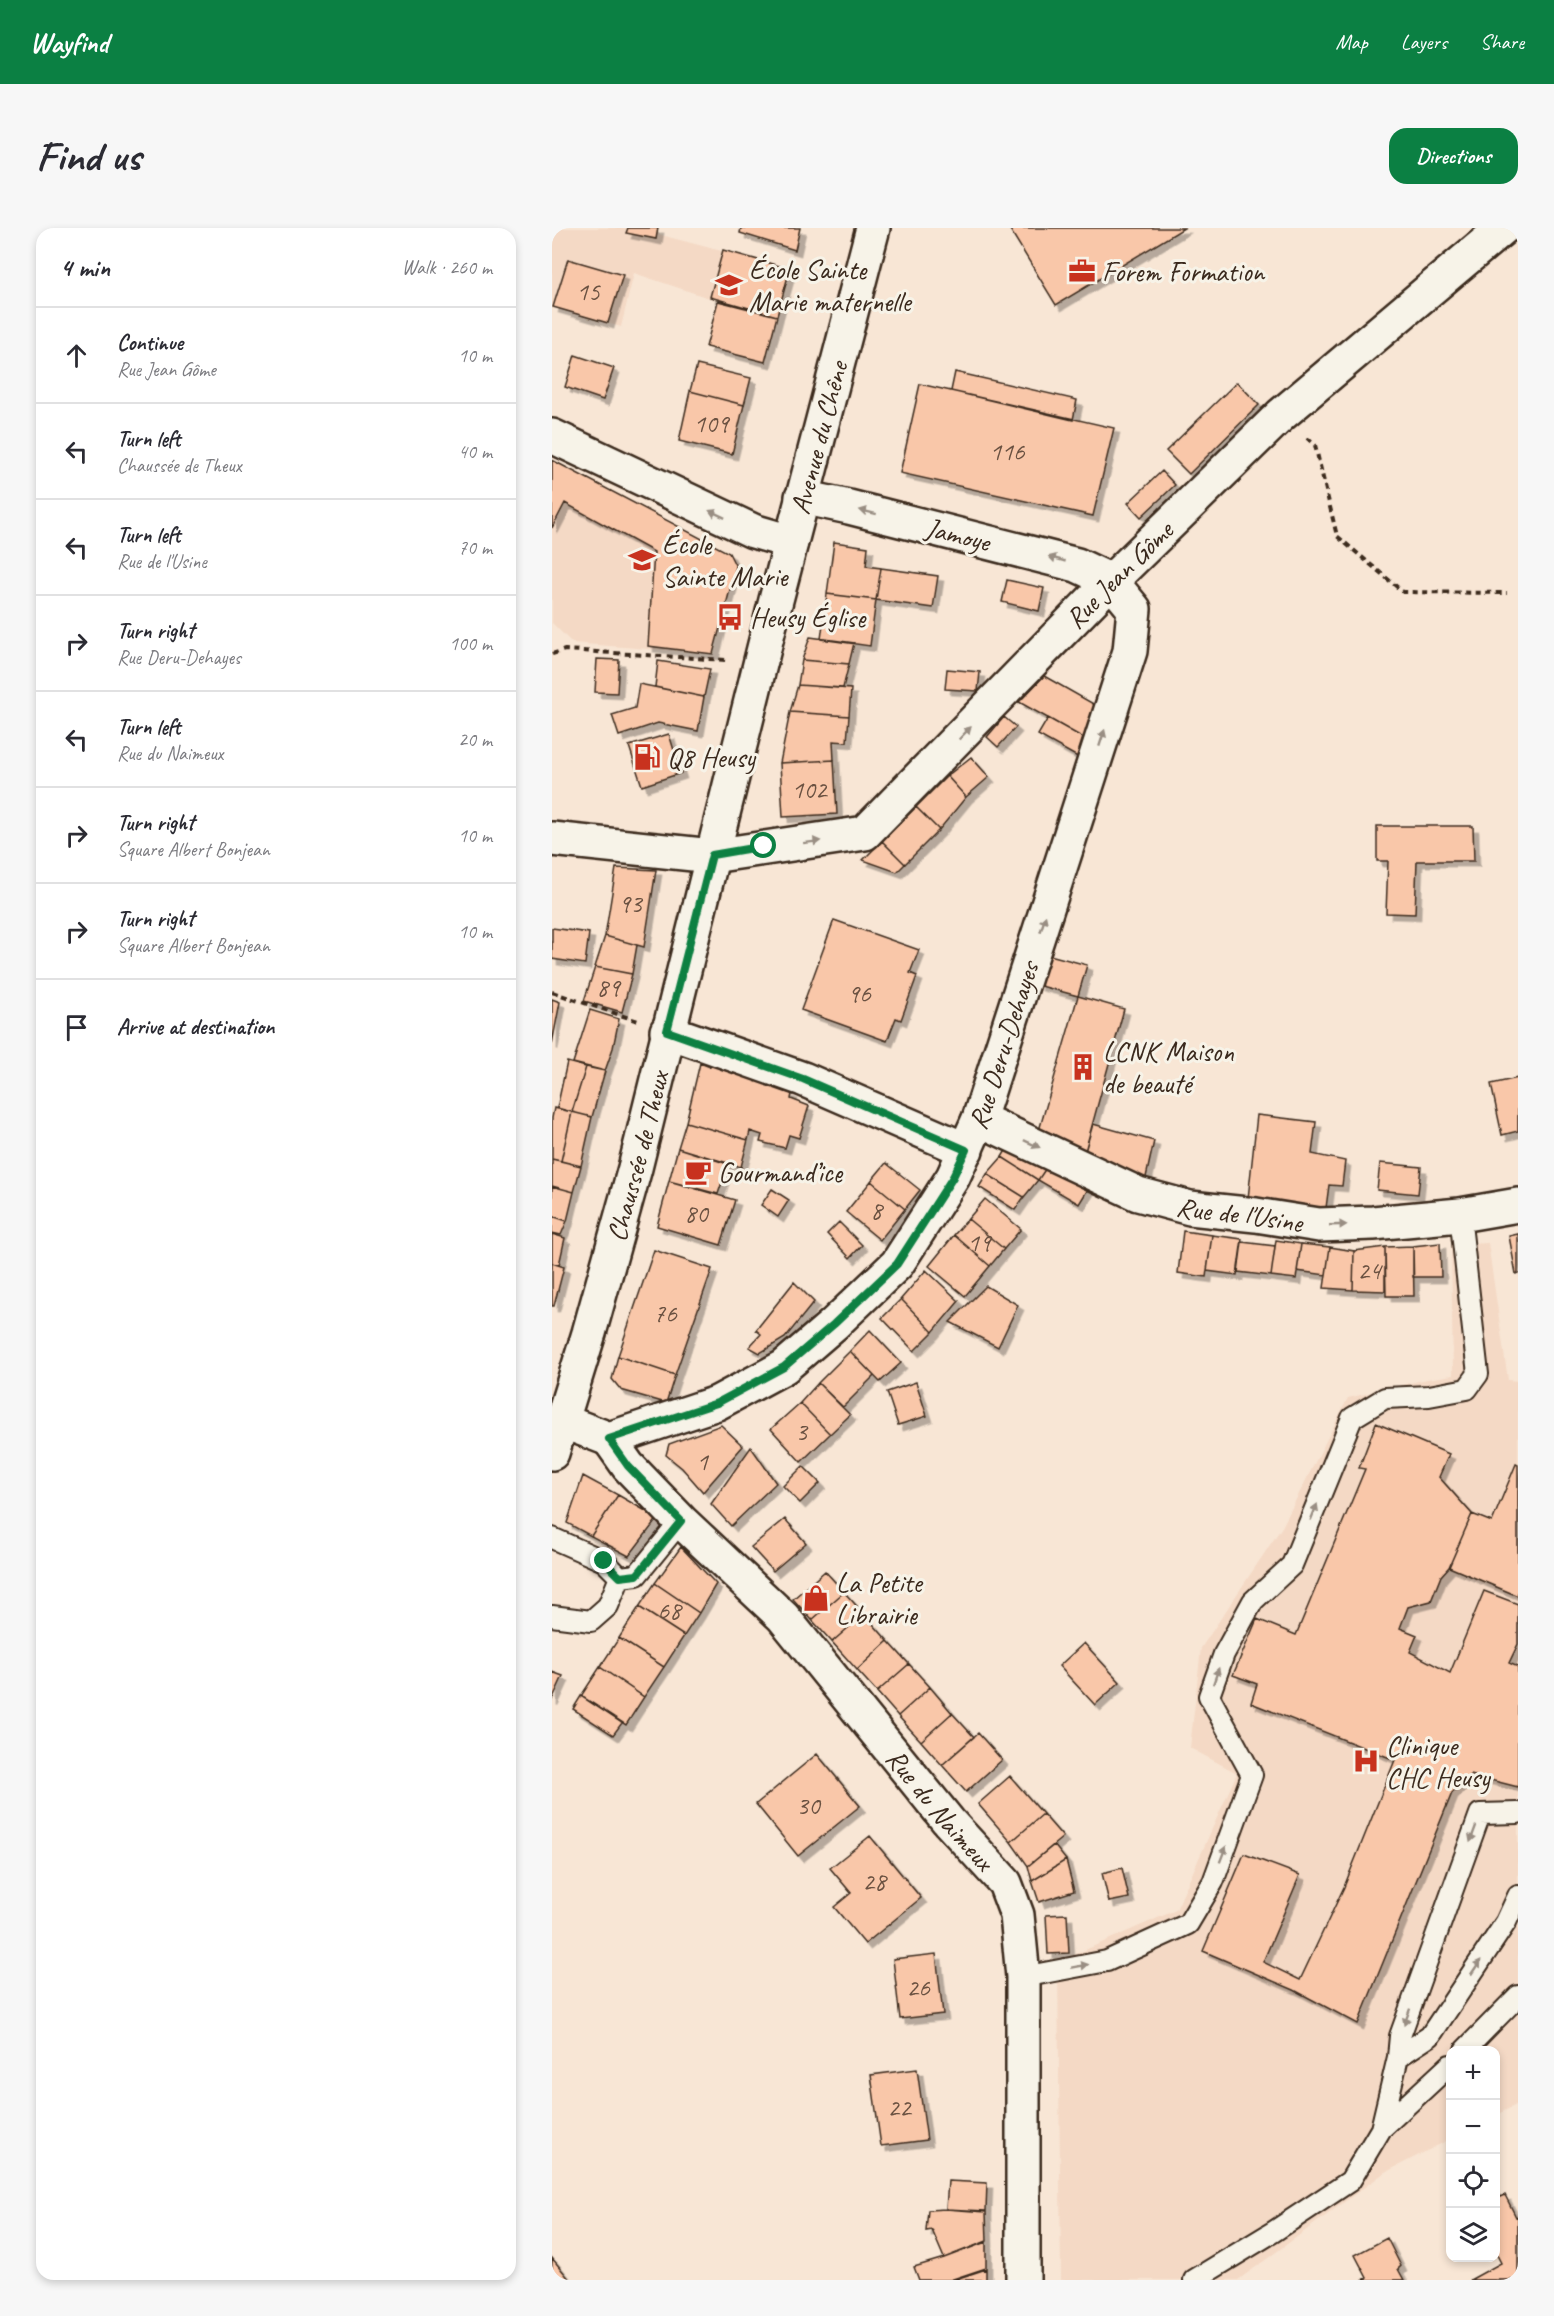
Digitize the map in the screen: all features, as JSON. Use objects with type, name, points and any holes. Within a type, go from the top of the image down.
[{"type":"street","name":"Avenue du Chêne","points":[[712,855],[802,497],[873,228]]},
{"type":"street","name":"Rue Jean Gôme","points":[[552,839],[712,855],[865,833],[1111,581],[1281,415],[1503,228]]},
{"type":"street","points":[[552,436],[753,531],[791,542]]},
{"type":"street","name":"Jamoye","points":[[802,497],[1028,551],[1077,565],[1111,581]]},
{"type":"street","name":"Rue Deru-Dehayes","points":[[609,1439],[717,1403],[784,1367],[834,1324],[897,1264],[953,1177],[979,1119],[1130,651],[1134,609],[1111,581]]},
{"type":"street","name":"Chaussée de Theux","points":[[552,1453],[635,1168],[712,855]]},
{"type":"street","points":[[667,1031],[803,1079],[966,1150]]},
{"type":"street","name":"Rue de l'Usine","points":[[979,1119],[1138,1194],[1190,1208],[1319,1225],[1373,1223],[1460,1215],[1518,1205]]},
{"type":"street","points":[[562,1421],[609,1439]]},
{"type":"street","name":"Rue du Naimeux","points":[[609,1439],[628,1466],[681,1521],[783,1617],[949,1822],[1005,1883],[1017,1915],[1023,1977],[1023,2280]]},
{"type":"lane","points":[[1023,1977],[1107,1961],[1188,1924],[1213,1882],[1252,1775],[1209,1696],[1224,1654],[1253,1601],[1292,1565],[1352,1418],[1385,1398],[1429,1396],[1467,1389],[1478,1374],[1460,1215]]},
{"type":"lane","points":[[620,1577],[637,1575],[681,1521]]},
{"type":"lane","points":[[552,1538],[604,1561],[620,1577]]},
{"type":"lane","points":[[552,1616],[591,1621],[608,1606],[620,1577]]},
{"type":"lane","points":[[1381,2129],[1398,2057],[1400,2036],[1480,1814],[1518,1813]]},
{"type":"lane","points":[[1398,2057],[1430,2036],[1506,1922],[1518,1896]]},
{"type":"lane","points":[[1469,2046],[1518,1996]]},
{"type":"lane","points":[[1190,2280],[1273,2232],[1350,2181],[1381,2129],[1446,2069]]},
{"type":"path","points":[[1281,415],[1315,445],[1337,536],[1403,592],[1507,593]]},
{"type":"path","points":[[552,654],[565,650],[760,662]]},
{"type":"path","points":[[552,992],[624,1015]]},
{"type":"shaded area","name":"École Sainte Marie maternelle","points":[[552,228],[658,228],[657,234],[790,269],[777,316],[718,301],[634,273],[621,327],[552,307]]},
{"type":"shaded area","name":"École Sainte Marie","points":[[552,460],[729,553],[736,567],[713,654],[572,643],[552,623]]},
{"type":"shaded area","name":"Clinique CHC Heusy","points":[[1488,1243],[1508,1380],[1518,1381],[1518,2104],[1500,2113],[1500,2046],[1446,2046],[1446,2141],[1384,2173],[1238,2280],[1061,2280],[1058,1962],[1176,1910],[1237,1773],[1190,1748],[1201,1648],[1282,1527],[1348,1398],[1453,1375],[1451,1245]]},
{"type":"building","points":[[628,228],[658,228],[656,239],[626,233]]},
{"type":"building","points":[[741,228],[800,228],[795,250],[740,233]]},
{"type":"building","points":[[1009,228],[1184,228],[1056,305]]},
{"type":"building","points":[[723,250],[790,269],[777,316],[710,297]]},
{"type":"building","points":[[568,259],[623,275],[608,323],[553,307]]},
{"type":"building","points":[[718,301],[777,316],[765,362],[706,347]]},
{"type":"building","points":[[575,355],[614,368],[603,400],[565,387]]},
{"type":"building","points":[[697,365],[751,378],[744,405],[690,391]]},
{"type":"building","points":[[955,372],[1077,400],[1073,420],[951,391]]},
{"type":"building","points":[[1237,382],[1259,405],[1189,474],[1166,451]]},
{"type":"building","points":[[920,384],[1114,428],[1093,516],[900,473]]},
{"type":"building","points":[[690,391],[744,405],[732,454],[679,441]]},
{"type":"building","points":[[552,460],[729,553],[736,567],[713,654],[648,646],[654,552],[565,503],[552,528]]},
{"type":"building","points":[[1162,471],[1175,485],[1141,517],[1128,503]]},
{"type":"building","points":[[834,542],[868,547],[866,566],[881,568],[876,600],[827,594]]},
{"type":"building","points":[[881,568],[938,576],[933,608],[876,600]]},
{"type":"building","points":[[1007,580],[1044,588],[1039,611],[1002,602]]},
{"type":"building","points":[[827,594],[876,600],[870,646],[821,639]]},
{"type":"building","points":[[810,637],[854,643],[849,664],[802,660]]},
{"type":"building","points":[[597,659],[619,660],[617,693],[595,692]]},
{"type":"building","points":[[802,660],[849,664],[843,688],[798,685]]},
{"type":"building","points":[[658,661],[710,669],[704,697],[655,687]]},
{"type":"building","points":[[947,669],[980,672],[978,691],[945,689]]},
{"type":"building","points":[[1044,676],[1104,710],[1087,740],[1019,702]]},
{"type":"building","points":[[639,684],[704,697],[698,731],[658,723],[619,736],[612,715],[635,708]]},
{"type":"building","points":[[798,685],[851,689],[849,716],[790,712]]},
{"type":"building","points":[[790,712],[849,716],[847,742],[833,741],[834,760],[780,763]]},
{"type":"building","points":[[1004,717],[1016,727],[998,747],[987,737]]},
{"type":"building","points":[[1048,718],[1087,740],[1083,760],[1038,735]]},
{"type":"building","points":[[669,734],[681,773],[642,786],[629,746]]},
{"type":"building","points":[[971,757],[989,777],[966,797],[947,776]]},
{"type":"building","points":[[834,760],[837,814],[783,817],[780,763]]},
{"type":"building","points":[[947,776],[966,797],[939,830],[916,807]]},
{"type":"building","points":[[916,807],[939,830],[905,864],[882,841]]},
{"type":"building","points":[[1377,826],[1473,826],[1474,861],[1417,861],[1415,914],[1386,913],[1388,861],[1377,861]]},
{"type":"building","points":[[882,841],[905,864],[897,872],[863,860]]},
{"type":"building","points":[[616,868],[656,870],[644,947],[605,936]]},
{"type":"building","points":[[834,920],[919,950],[910,973],[917,976],[901,1020],[896,1018],[887,1041],[801,1010]]},
{"type":"building","points":[[552,928],[589,933],[585,964],[552,959]]},
{"type":"building","points":[[605,936],[637,945],[632,974],[595,967]]},
{"type":"building","points":[[1046,954],[1087,965],[1078,996],[1037,985]]},
{"type":"building","points":[[595,967],[632,974],[622,1012],[584,1001]]},
{"type":"building","name":"LCNK Maison de beauté","points":[[1078,996],[1124,1009],[1084,1155],[1038,1134]]},
{"type":"building","points":[[552,999],[560,1002],[552,1044]]},
{"type":"building","points":[[590,1010],[619,1019],[605,1071],[573,1063]]},
{"type":"building","points":[[567,1062],[586,1067],[572,1112],[557,1108]]},
{"type":"building","points":[[700,1063],[710,1067],[711,1063],[792,1094],[791,1099],[809,1106],[799,1138],[789,1135],[785,1148],[760,1142],[762,1135],[750,1131],[748,1140],[686,1122]]},
{"type":"building","points":[[586,1067],[605,1071],[592,1117],[572,1112]]},
{"type":"building","points":[[1518,1078],[1518,1131],[1502,1135],[1491,1084]]},
{"type":"building","points":[[554,1108],[572,1112],[561,1161],[552,1159]]},
{"type":"building","points":[[572,1112],[592,1117],[581,1166],[561,1161]]},
{"type":"building","points":[[1257,1115],[1316,1122],[1312,1154],[1345,1161],[1342,1186],[1329,1185],[1326,1208],[1248,1199]]},
{"type":"building","points":[[686,1122],[748,1140],[741,1167],[678,1148]]},
{"type":"building","points":[[1093,1124],[1154,1141],[1145,1182],[1084,1155]]},
{"type":"building","points":[[1011,1142],[1048,1165],[1038,1180],[1002,1157]]},
{"type":"building","name":"Gourmand’ice","points":[[678,1148],[728,1164],[718,1194],[669,1181]]},
{"type":"building","points":[[1002,1157],[1038,1180],[1024,1197],[987,1174]]},
{"type":"building","points":[[552,1159],[581,1166],[574,1192],[552,1186]]},
{"type":"building","points":[[886,1163],[920,1190],[905,1209],[871,1181]]},
{"type":"building","points":[[1380,1163],[1421,1167],[1418,1194],[1377,1190]]},
{"type":"building","points":[[1048,1165],[1090,1186],[1079,1204],[1038,1180]]},
{"type":"building","points":[[987,1174],[1024,1197],[1015,1210],[979,1187]]},
{"type":"building","points":[[669,1181],[735,1200],[721,1245],[657,1226]]},
{"type":"building","points":[[871,1181],[905,1209],[880,1240],[846,1212]]},
{"type":"building","points":[[552,1186],[574,1192],[567,1221],[552,1216]]},
{"type":"building","points":[[772,1189],[789,1200],[778,1217],[761,1205]]},
{"type":"building","points":[[985,1199],[1021,1229],[1004,1249],[968,1219]]},
{"type":"building","points":[[552,1216],[567,1221],[561,1235],[552,1233]]},
{"type":"building","points":[[968,1219],[1004,1249],[990,1266],[954,1235]]},
{"type":"building","points":[[839,1222],[862,1245],[850,1258],[827,1234]]},
{"type":"building","points":[[1183,1231],[1212,1235],[1206,1277],[1178,1273]]},
{"type":"building","points":[[552,1234],[565,1238],[559,1265],[552,1263]]},
{"type":"building","points":[[1518,1234],[1518,1273],[1516,1274],[1509,1236]]},
{"type":"building","points":[[954,1235],[990,1266],[965,1296],[929,1266]]},
{"type":"building","points":[[1212,1235],[1242,1239],[1237,1275],[1207,1271]]},
{"type":"building","points":[[1276,1240],[1301,1244],[1296,1279],[1271,1276]]},
{"type":"building","points":[[1242,1242],[1275,1246],[1271,1276],[1238,1272]]},
{"type":"building","points":[[1440,1243],[1441,1277],[1413,1277],[1413,1246]]},
{"type":"building","points":[[1301,1244],[1330,1247],[1326,1275],[1297,1271]]},
{"type":"building","points":[[1413,1246],[1414,1296],[1386,1296],[1385,1247]]},
{"type":"building","points":[[1330,1247],[1354,1251],[1353,1290],[1324,1288]]},
{"type":"building","points":[[1385,1247],[1385,1291],[1353,1290],[1354,1251]]},
{"type":"building","points":[[654,1250],[712,1269],[675,1375],[618,1356]]},
{"type":"building","points":[[552,1263],[564,1267],[554,1306],[552,1306]]},
{"type":"building","points":[[926,1270],[959,1301],[933,1332],[901,1299]]},
{"type":"building","points":[[794,1282],[814,1302],[785,1338],[760,1353],[749,1347],[761,1334],[756,1330]]},
{"type":"building","points":[[986,1286],[1018,1305],[998,1347],[950,1322]]},
{"type":"building","points":[[901,1299],[933,1332],[914,1351],[882,1318]]},
{"type":"building","points":[[870,1330],[901,1363],[880,1382],[850,1351]]},
{"type":"building","points":[[850,1351],[874,1376],[843,1407],[818,1383]]},
{"type":"building","points":[[618,1356],[675,1375],[666,1403],[621,1390],[612,1379]]},
{"type":"building","points":[[916,1382],[927,1416],[898,1425],[887,1392]]},
{"type":"building","points":[[818,1383],[850,1415],[830,1434],[800,1403]]},
{"type":"building","points":[[800,1403],[830,1434],[801,1462],[771,1429]]},
{"type":"building","points":[[1376,1423],[1449,1454],[1439,1477],[1472,1514],[1431,1601],[1408,1607],[1400,1628],[1417,1635],[1410,1652],[1450,1673],[1484,1591],[1518,1604],[1518,1644],[1509,1663],[1518,1667],[1518,1787],[1471,1775],[1452,1793],[1358,2024],[1294,1990],[1203,1951],[1244,1854],[1300,1875],[1263,1962],[1300,1980],[1344,1887],[1395,1760],[1251,1703],[1257,1684],[1233,1675],[1257,1619],[1296,1635],[1365,1469],[1359,1468]]},
{"type":"building","points":[[721,1425],[743,1446],[703,1492],[682,1468],[666,1455],[669,1444]]},
{"type":"building","points":[[751,1447],[776,1483],[731,1526],[711,1504]]},
{"type":"building","points":[[1516,1464],[1518,1465],[1518,1596],[1449,1567],[1472,1514],[1492,1522]]},
{"type":"building","points":[[803,1466],[820,1483],[800,1503],[783,1486]]},
{"type":"building","points":[[583,1476],[618,1495],[591,1536],[567,1523]]},
{"type":"building","points":[[618,1495],[658,1518],[629,1556],[591,1536]]},
{"type":"building","points":[[785,1519],[806,1543],[773,1571],[751,1547]]},
{"type":"building","points":[[681,1547],[716,1584],[699,1613],[655,1583]]},
{"type":"building","points":[[825,1571],[844,1592],[812,1620],[793,1599]]},
{"type":"building","points":[[655,1583],[699,1613],[684,1636],[639,1607]]},
{"type":"building","points":[[844,1592],[864,1614],[832,1642],[812,1620]]},
{"type":"building","points":[[639,1607],[684,1636],[664,1667],[619,1638]]},
{"type":"building","points":[[864,1614],[888,1641],[857,1670],[832,1642]]},
{"type":"building","points":[[619,1638],[664,1667],[644,1697],[600,1667]]},
{"type":"building","points":[[888,1641],[909,1664],[877,1692],[857,1670]]},
{"type":"building","points":[[1084,1643],[1120,1682],[1095,1705],[1059,1666]]},
{"type":"building","points":[[909,1664],[930,1687],[898,1716],[877,1692]]},
{"type":"building","points":[[600,1667],[644,1697],[626,1725],[581,1696]]},
{"type":"building","points":[[552,1672],[563,1676],[552,1700]]},
{"type":"building","points":[[930,1687],[952,1713],[921,1741],[898,1716]]},
{"type":"building","points":[[581,1696],[622,1723],[613,1735],[573,1709]]},
{"type":"building","points":[[952,1713],[974,1737],[942,1765],[921,1741]]},
{"type":"building","points":[[978,1733],[1002,1760],[966,1792],[942,1765]]},
{"type":"building","points":[[817,1754],[860,1806],[798,1856],[756,1804]]},
{"type":"building","points":[[1010,1776],[1043,1814],[1011,1842],[978,1804]]},
{"type":"building","points":[[1043,1814],[1063,1837],[1028,1866],[1011,1842]]},
{"type":"building","points":[[870,1836],[921,1898],[865,1944],[834,1907],[851,1893],[830,1868]]},
{"type":"building","points":[[1054,1845],[1066,1860],[1032,1881],[1028,1866]]},
{"type":"building","points":[[1066,1860],[1074,1891],[1039,1902],[1032,1881]]},
{"type":"building","points":[[1122,1868],[1129,1898],[1109,1902],[1102,1873]]},
{"type":"building","points":[[1067,1914],[1069,1953],[1048,1954],[1046,1915]]},
{"type":"building","points":[[936,1954],[943,2014],[900,2019],[893,1959]]},
{"type":"building","points":[[917,2069],[927,2140],[881,2146],[871,2075]]},
{"type":"building","points":[[948,2181],[987,2183],[986,2211],[946,2209]]},
{"type":"building","points":[[1505,2195],[1516,2217],[1518,2216],[1518,2280],[1470,2280],[1501,2263],[1500,2196]]},
{"type":"building","points":[[928,2210],[986,2212],[987,2241],[944,2258],[932,2230],[926,2231]]},
{"type":"building","points":[[1387,2238],[1401,2266],[1398,2269],[1404,2280],[1363,2280],[1367,2278],[1355,2255]]},
{"type":"building","points":[[986,2242],[986,2268],[950,2280],[919,2280],[914,2267]]},
{"type":"building","points":[[552,2258],[570,2280],[552,2280]]},
{"type":"building","points":[[986,2269],[986,2280],[953,2280]]},
{"type":"place","name":"Forem Formation","points":[[1082,271]]},
{"type":"place","name":"École Sainte Marie maternelle","points":[[729,285]]},
{"type":"place","name":"École Sainte Marie","points":[[642,560]]},
{"type":"place","name":"Heusy Église","points":[[730,617]]},
{"type":"place","name":"Q8 Heusy","points":[[647,757]]},
{"type":"place","name":"LCNK Maison de beauté","points":[[1083,1067]]},
{"type":"place","name":"Gourmand’ice","points":[[698,1172]]},
{"type":"place","name":"La Petite Librairie","points":[[816,1598]]},
{"type":"place","name":"Clinique CHC Heusy","points":[[1366,1761]]},
{"type":"route","points":[[604,1561],[620,1577],[637,1575],[660,1550],[681,1521],[628,1466],[609,1439],[717,1403],[784,1367],[834,1324],[897,1264],[953,1177],[966,1150],[803,1079],[667,1031],[712,855],[764,846]]}]
